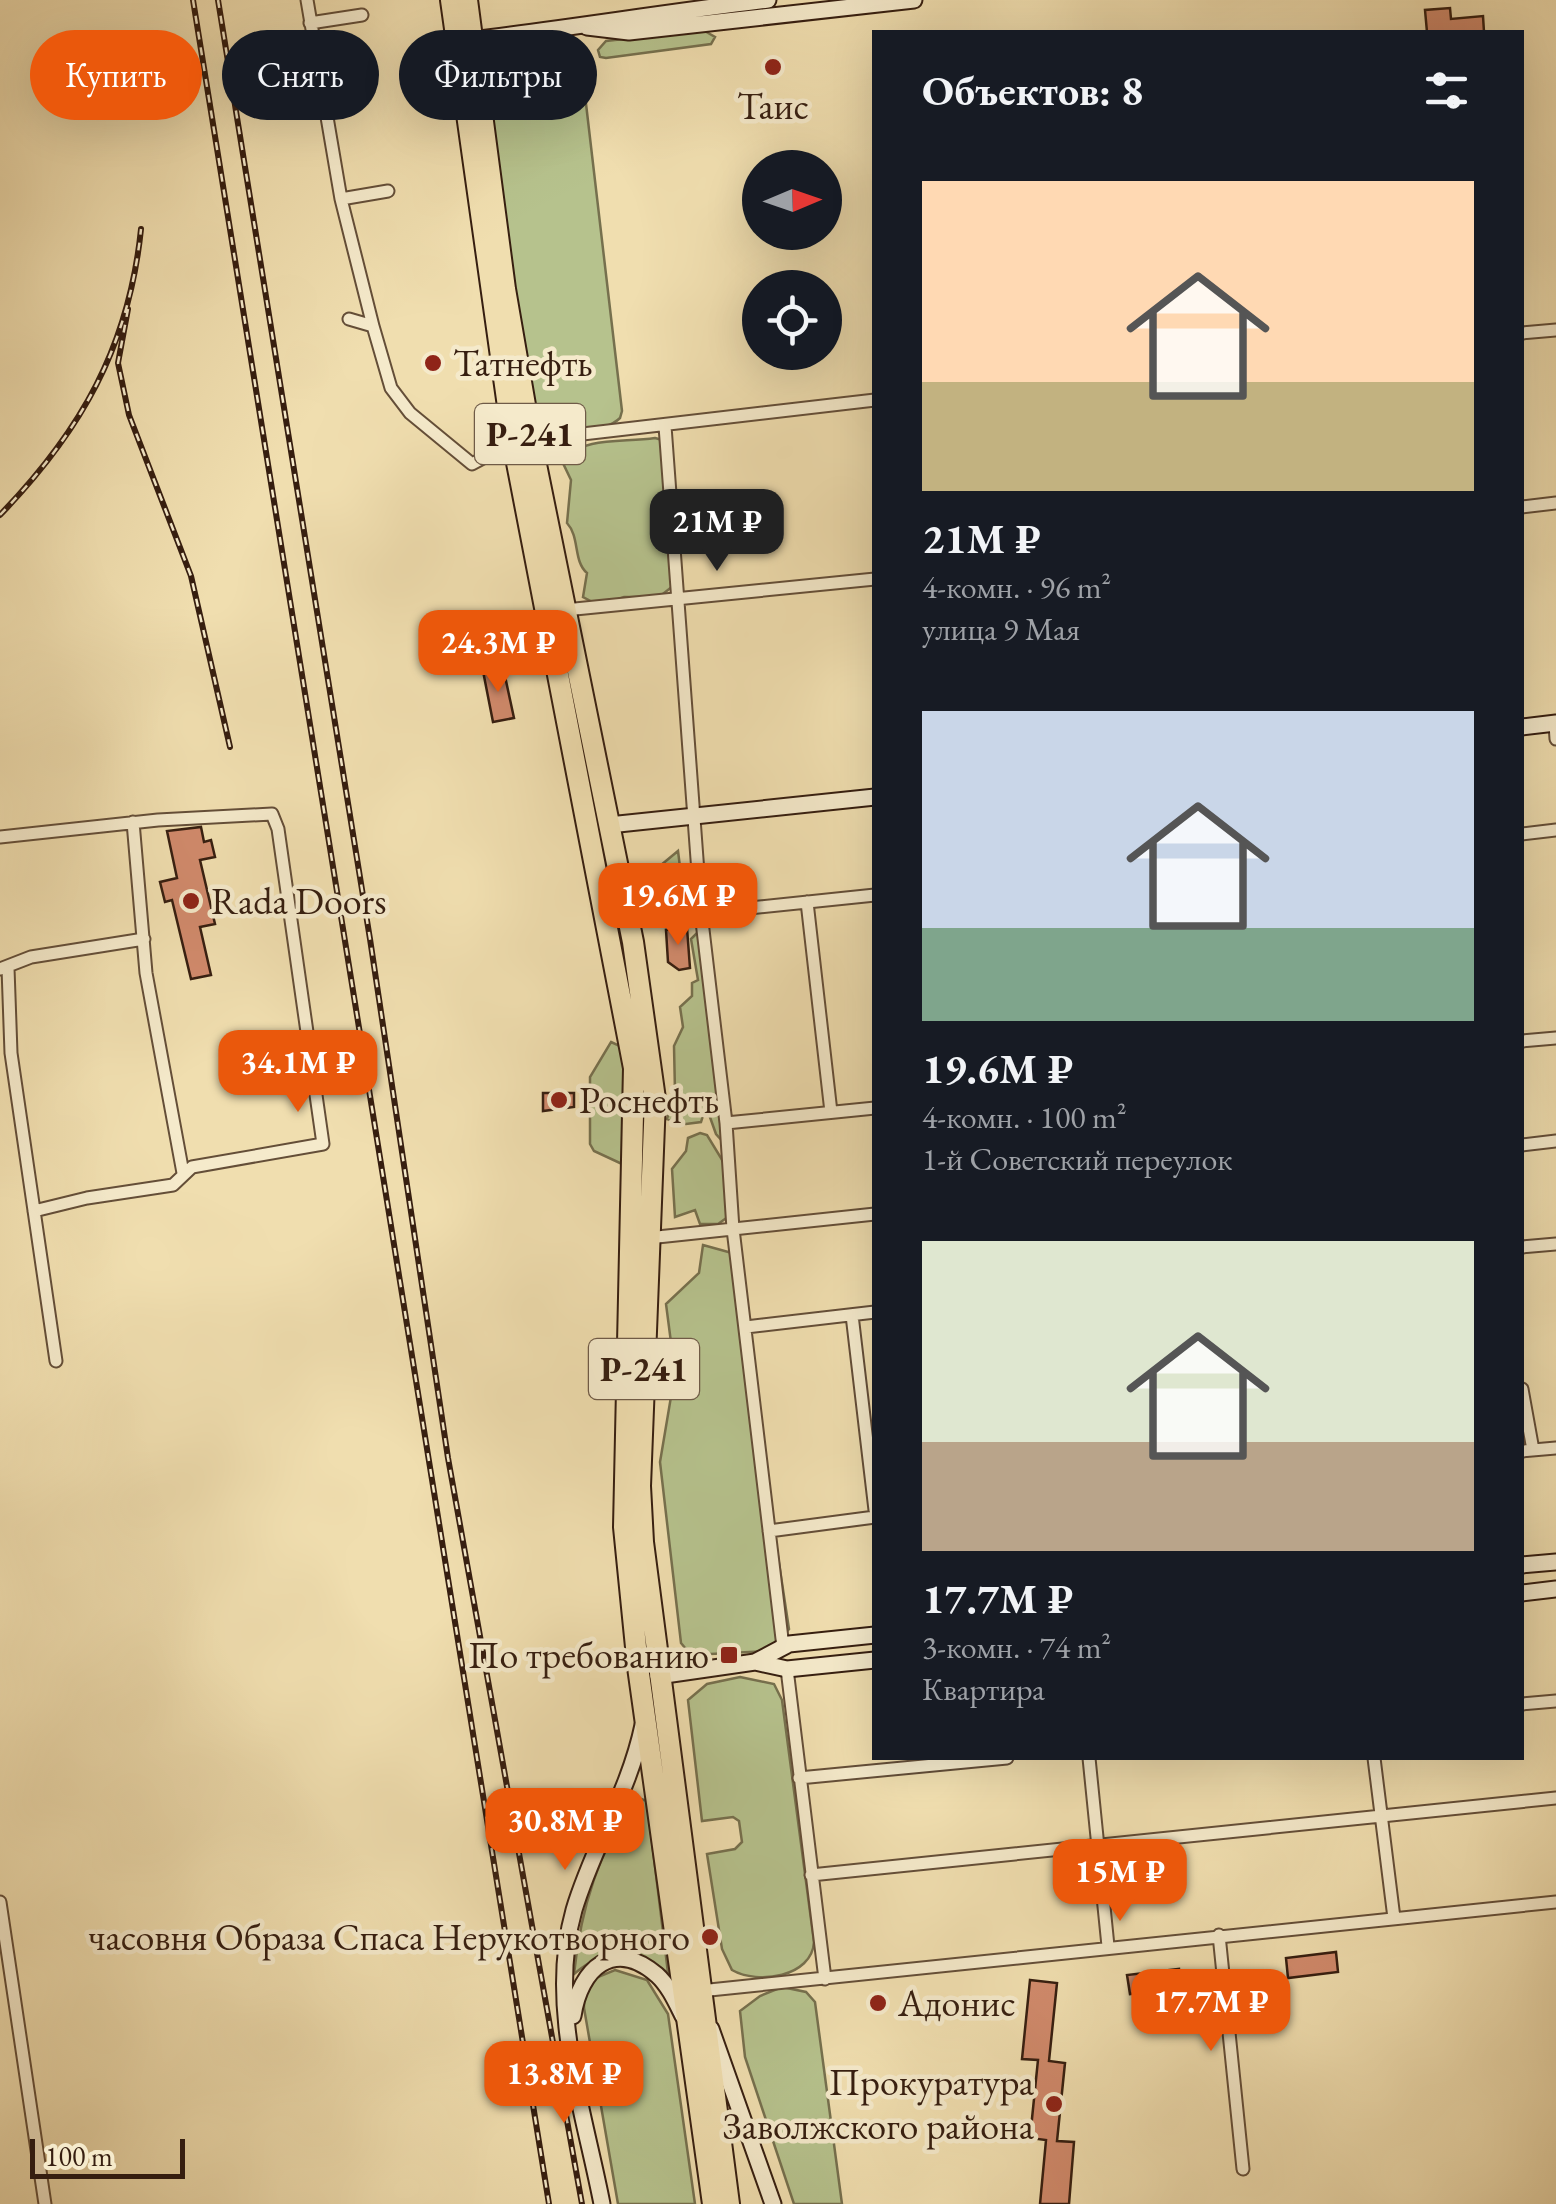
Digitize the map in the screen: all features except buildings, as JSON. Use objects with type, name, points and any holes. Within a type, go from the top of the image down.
[{"type":"highway","name":"Р-241","points":[[452,0],[461,30]]},
{"type":"highway","name":"Р-241","points":[[465,30],[467,0]]},
{"type":"highway","name":"Р-241","points":[[474,120],[514,443],[599,827],[645,1004],[655,1079],[640,1486],[649,1678],[645,1716],[729,2204]]},
{"type":"highway","name":"Р-241","points":[[514,443],[565,610],[634,1068],[624,1527],[695,1997],[690,2030],[713,2204]]},
{"type":"main road","points":[[566,30],[628,16],[768,0]]},
{"type":"main road","points":[[587,28],[629,32],[914,0]]},
{"type":"main road","points":[[1524,727],[1556,724]]},
{"type":"main road","points":[[599,827],[872,797]]},
{"type":"main road","points":[[1524,1566],[1556,1562]]},
{"type":"main road","points":[[1524,1593],[1556,1589]]},
{"type":"main road","points":[[649,1678],[755,1662],[782,1647],[872,1635]]},
{"type":"main road","points":[[755,1662],[787,1669],[872,1660]]},
{"type":"main road","points":[[602,2204],[564,1994],[570,1926],[624,1793],[645,1716]]},
{"type":"main road","points":[[570,2040],[580,1982],[600,1965],[620,1960],[636,1962],[658,1976],[690,2030]]},
{"type":"main road","points":[[695,1997],[773,2204]]},
{"type":"street","points":[[307,0],[341,199],[391,388],[410,413],[472,464],[514,443],[872,400]]},
{"type":"street","points":[[310,22],[362,16]]},
{"type":"street","points":[[341,199],[388,191]]},
{"type":"street","points":[[350,319],[374,326]]},
{"type":"street","points":[[1524,333],[1556,330]]},
{"type":"street","points":[[665,426],[701,913],[782,1647]]},
{"type":"street","points":[[1524,507],[1556,504]]},
{"type":"street","points":[[565,610],[872,579]]},
{"type":"street","points":[[1556,724],[1556,740]]},
{"type":"street","points":[[0,837],[133,822],[272,814],[322,1144],[192,1167],[173,1185],[34,1211]]},
{"type":"street","points":[[133,822],[146,973],[183,1173]]},
{"type":"street","points":[[1524,834],[1556,830]]},
{"type":"street","points":[[701,913],[872,896]]},
{"type":"street","points":[[807,902],[831,1112]]},
{"type":"street","points":[[56,1361],[12,1053],[4,969],[31,957],[144,939]]},
{"type":"street","points":[[1524,1041],[1556,1038]]},
{"type":"street","points":[[726,1123],[872,1108]]},
{"type":"street","points":[[1524,1145],[1556,1142]]},
{"type":"street","points":[[648,1238],[872,1214]]},
{"type":"street","points":[[1524,1247],[1556,1244]]},
{"type":"street","points":[[746,1327],[872,1312]]},
{"type":"street","points":[[852,1315],[872,1488]]},
{"type":"street","points":[[1524,1410],[1528,1451],[1556,1448]]},
{"type":"street","points":[[769,1530],[872,1514]]},
{"type":"street","points":[[787,1669],[825,1980]]},
{"type":"street","points":[[1524,1704],[1556,1700]]},
{"type":"street","points":[[799,1778],[986,1760]]},
{"type":"street","points":[[1088,1760],[1108,1946]]},
{"type":"street","points":[[1374,1760],[1394,1918]]},
{"type":"street","points":[[811,1875],[1556,1798]]},
{"type":"street","points":[[0,1902],[45,2204]]},
{"type":"street","points":[[695,1997],[1108,1946],[1556,1902]]},
{"type":"street","points":[[1219,1935],[1243,2169]]},
{"type":"green space","points":[[703,30],[715,37],[711,44],[606,58],[600,57],[598,50],[606,41]]},
{"type":"green space","points":[[490,120],[588,120],[622,411],[613,423],[592,430],[546,432],[537,430]]},
{"type":"green space","points":[[655,438],[666,441],[670,525],[667,551],[679,568],[673,586],[659,597],[624,597],[600,606],[583,597],[587,573],[567,523],[571,480],[561,459],[594,444]]},
{"type":"green space","points":[[678,851],[682,883],[670,906],[662,907],[661,923],[654,918],[647,887],[651,885],[649,875]]},
{"type":"green space","points":[[698,932],[724,1143],[716,1134],[706,1106],[701,1122],[686,1124],[667,1119],[675,1092],[674,1046],[683,1027],[680,1007],[692,996],[692,983],[698,980],[691,939]]},
{"type":"green space","points":[[611,1042],[620,1046],[624,1068],[622,1164],[594,1151],[590,1144],[590,1077]]},
{"type":"green space","points":[[700,1133],[707,1135],[724,1163],[732,1214],[718,1224],[700,1224],[695,1210],[675,1217],[672,1169],[686,1151],[688,1138]]},
{"type":"green space","points":[[703,1245],[732,1253],[789,1629],[769,1651],[691,1655],[681,1643],[660,1462],[675,1373],[666,1304],[699,1273]]},
{"type":"green space","points":[[740,1677],[774,1684],[782,1700],[814,1942],[804,1963],[769,1977],[732,1970],[722,1949],[707,1854],[735,1849],[742,1842],[739,1821],[733,1817],[702,1821],[688,1700],[707,1684]]},
{"type":"green space","points":[[641,1799],[647,1801],[668,1973],[644,1958],[621,1953],[598,1958],[574,1974],[586,1904],[602,1858],[626,1816]]},
{"type":"green space","points":[[615,1970],[647,1980],[668,2014],[695,2204],[618,2204],[584,2008],[593,1979]]},
{"type":"green space","points":[[782,1987],[806,1992],[815,2002],[842,2204],[794,2204],[745,2057],[740,2011],[760,1996]]},
{"type":"railway","points":[[193,0],[549,2204]]},
{"type":"railway","points":[[218,0],[370,939],[448,1458],[582,2204]]},
{"type":"railway","points":[[0,515],[55,451],[96,385],[125,312],[141,229]]},
{"type":"railway","points":[[128,309],[118,363],[129,415],[191,576],[230,747]]},
{"type":"place","name":"Таис","points":[[773,67]]},
{"type":"place","name":"Татнефть","points":[[433,363]]},
{"type":"place","name":"Rada Doors","points":[[191,901]]},
{"type":"place","name":"Роснефть","points":[[559,1100]]},
{"type":"place","name":"По требованию","points":[[729,1655]]},
{"type":"place","name":"часовня Образа Спаса Нерукотворного","points":[[710,1937]]},
{"type":"place","name":"Адонис","points":[[878,2003]]},
{"type":"place","name":"Прокуратура Заволжского района","points":[[1054,2104]]}]
